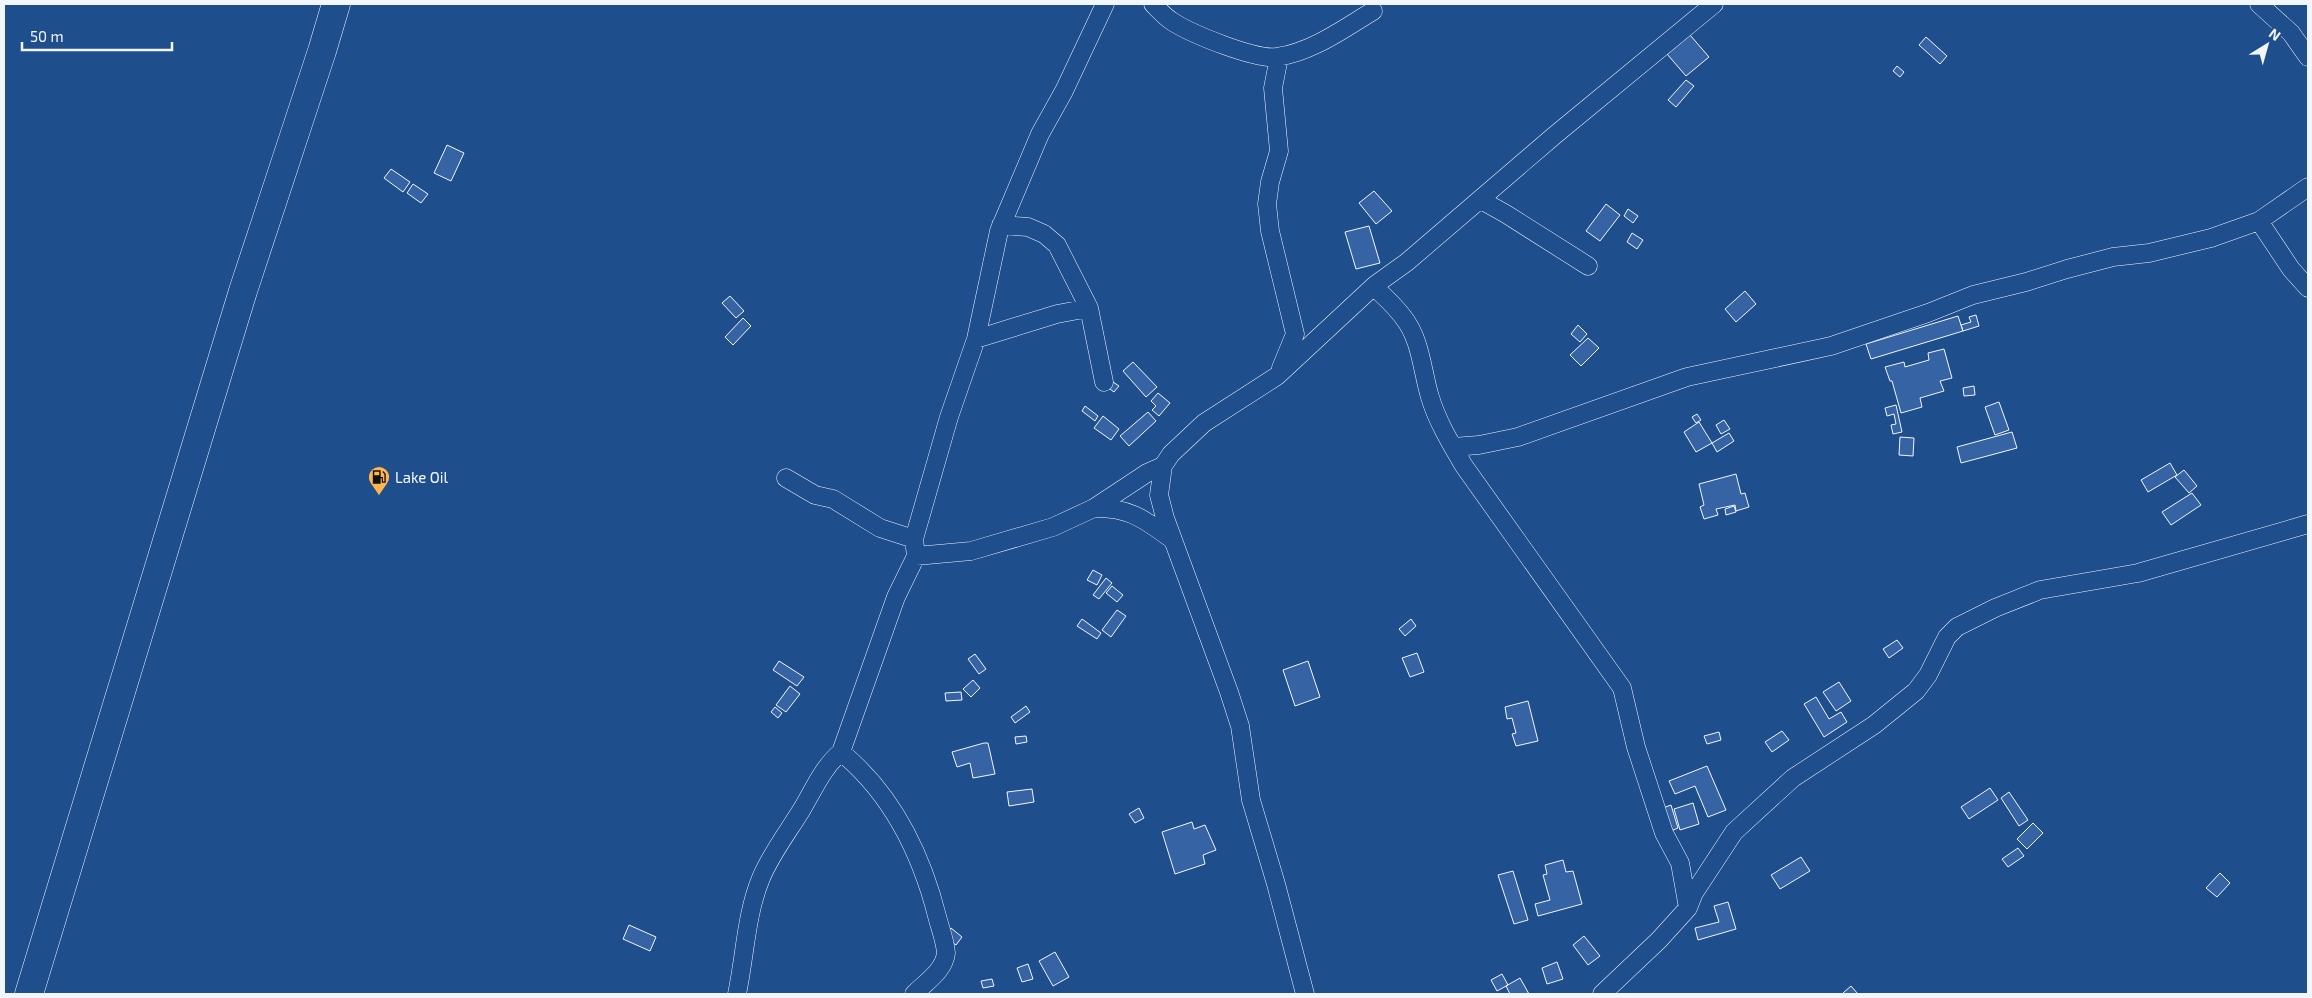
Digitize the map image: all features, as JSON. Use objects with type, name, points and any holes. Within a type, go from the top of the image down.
[{"type":"highway","points":[[29,994],[243,291],[336,4]]},
{"type":"street","points":[[737,994],[754,897],[761,878],[776,846],[801,811],[829,762],[841,752],[915,548],[949,417],[976,339],[1001,225],[1040,134],[1064,91],[1105,4]]},
{"type":"street","points":[[1153,4],[1172,22],[1207,39],[1259,56],[1278,57],[1313,47],[1373,11]]},
{"type":"street","points":[[1305,994],[1276,884],[1251,800],[1240,726],[1173,540],[1159,495],[1163,466],[1171,454],[1204,423],[1277,376],[1374,287],[1407,262],[1555,135],[1714,4]]},
{"type":"street","points":[[2259,4],[2291,33],[2308,57]]},
{"type":"street","points":[[1277,376],[1296,334],[1270,231],[1267,204],[1270,182],[1280,151],[1273,88],[1278,57]]},
{"type":"street","points":[[1453,447],[1500,442],[1687,377],[1831,346],[1928,313],[1973,295],[2113,257],[2149,253],[2211,238],[2259,221],[2308,187]]},
{"type":"street","points":[[1481,200],[1588,266]]},
{"type":"street","points":[[2259,221],[2291,269],[2308,288]]},
{"type":"street","points":[[1001,225],[1028,227],[1044,234],[1057,245],[1089,308],[1104,382]]},
{"type":"street","points":[[1374,287],[1404,318],[1410,328],[1418,350],[1430,397],[1453,447],[1509,530],[1622,688],[1636,747],[1664,833],[1680,863],[1688,908]]},
{"type":"street","points":[[976,339],[1058,314],[1089,308]]},
{"type":"street","points":[[786,478],[815,495],[833,499],[915,548],[971,551],[1053,527],[1094,508],[1147,473],[1163,466]]},
{"type":"street","points":[[1094,508],[1113,508],[1128,512],[1173,540]]},
{"type":"street","points":[[1602,994],[1659,940],[1688,908],[1694,893],[1734,832],[1793,778],[1874,725],[1916,691],[1928,675],[1947,637],[1957,627],[1995,608],[2040,590],[2138,573],[2308,524]]},
{"type":"street","points":[[841,752],[861,772],[899,818],[910,838],[929,888],[945,947],[945,960],[939,971],[914,994]]},
{"type":"building","points":[[1690,35],[1709,57],[1686,76],[1667,54]]},
{"type":"building","points":[[1926,37],[1947,56],[1940,64],[1919,45]]},
{"type":"building","points":[[1897,66],[1904,72],[1900,77],[1893,71]]},
{"type":"building","points":[[1686,80],[1694,86],[1676,107],[1668,100]]},
{"type":"building","points":[[447,145],[464,153],[451,181],[434,173]]},
{"type":"building","points":[[391,169],[410,182],[403,192],[384,178]]},
{"type":"building","points":[[413,184],[428,194],[421,203],[407,193]]},
{"type":"building","points":[[1374,191],[1392,211],[1376,224],[1359,203]]},
{"type":"building","points":[[1606,204],[1620,215],[1600,241],[1586,231]]},
{"type":"building","points":[[1628,209],[1638,216],[1633,223],[1624,216]]},
{"type":"building","points":[[1369,226],[1380,263],[1356,269],[1345,232]]},
{"type":"building","points":[[1632,233],[1643,240],[1637,249],[1627,242]]},
{"type":"building","points":[[1745,291],[1756,304],[1736,322],[1725,309]]},
{"type":"building","points":[[730,296],[744,311],[736,318],[722,303]]},
{"type":"building","points":[[1976,315],[1979,326],[1963,331],[1961,325],[1971,322],[1969,317]]},
{"type":"building","points":[[1958,316],[1963,331],[1871,359],[1866,344]]},
{"type":"building","points":[[743,318],[751,326],[733,345],[725,337]]},
{"type":"building","points":[[1578,325],[1587,334],[1580,342],[1571,334]]},
{"type":"building","points":[[1588,338],[1599,348],[1581,366],[1570,355]]},
{"type":"building","points":[[1944,349],[1952,378],[1940,381],[1944,391],[1920,398],[1922,407],[1901,413],[1892,381],[1890,381],[1885,367],[1904,362],[1905,367],[1929,360],[1928,353]]},
{"type":"building","points":[[1133,362],[1157,387],[1146,397],[1123,371]]},
{"type":"building","points":[[1110,380],[1119,386],[1114,392],[1106,386]]},
{"type":"building","points":[[1974,386],[1975,395],[1964,396],[1963,388]]},
{"type":"building","points":[[1158,393],[1170,403],[1159,416],[1152,410],[1156,406],[1151,401]]},
{"type":"building","points":[[1999,402],[2009,430],[1995,435],[1985,407]]},
{"type":"building","points":[[1896,405],[1902,432],[1893,434],[1891,425],[1896,424],[1894,414],[1887,416],[1885,408]]},
{"type":"building","points":[[1085,406],[1098,416],[1095,421],[1082,411]]},
{"type":"building","points":[[1148,412],[1156,421],[1129,446],[1120,436]]},
{"type":"building","points":[[1697,414],[1701,420],[1696,423],[1692,417]]},
{"type":"building","points":[[1103,416],[1119,429],[1111,440],[1094,428]]},
{"type":"building","points":[[1724,420],[1730,429],[1721,434],[1716,425]]},
{"type":"building","points":[[1699,422],[1712,443],[1696,452],[1684,432]]},
{"type":"building","points":[[2012,432],[2017,448],[1961,463],[1957,447]]},
{"type":"building","points":[[1729,433],[1734,441],[1717,452],[1712,443]]},
{"type":"building","points":[[1900,437],[1914,438],[1913,456],[1899,455]]},
{"type":"building","points":[[2170,463],[2177,475],[2148,492],[2141,480]]},
{"type":"building","points":[[2184,470],[2197,486],[2189,493],[2175,477]]},
{"type":"building","points":[[1736,474],[1741,494],[1745,493],[1749,507],[1736,511],[1735,505],[1716,509],[1718,515],[1704,519],[1700,507],[1704,505],[1699,484]]},
{"type":"building","points":[[2192,493],[2201,505],[2171,525],[2162,512]]},
{"type":"building","points":[[1734,506],[1736,512],[1726,515],[1725,509]]},
{"type":"building","points":[[1093,570],[1102,575],[1097,585],[1087,580]]},
{"type":"building","points":[[1106,578],[1112,583],[1099,599],[1093,595]]},
{"type":"building","points":[[1112,586],[1123,595],[1117,602],[1106,593]]},
{"type":"building","points":[[1117,610],[1126,616],[1111,637],[1102,630]]},
{"type":"building","points":[[1082,619],[1101,633],[1097,639],[1077,626]]},
{"type":"building","points":[[1411,619],[1416,626],[1405,636],[1399,629]]},
{"type":"building","points":[[1897,640],[1903,648],[1889,658],[1883,649]]},
{"type":"building","points":[[1417,653],[1424,672],[1410,677],[1402,658]]},
{"type":"building","points":[[975,654],[986,669],[979,674],[968,659]]},
{"type":"building","points":[[779,661],[804,677],[797,686],[773,670]]},
{"type":"building","points":[[1308,661],[1320,697],[1295,706],[1283,670]]},
{"type":"building","points":[[973,680],[980,688],[971,697],[963,689]]},
{"type":"building","points":[[1839,682],[1851,701],[1836,711],[1823,692]]},
{"type":"building","points":[[790,686],[800,694],[786,712],[776,705]]},
{"type":"building","points":[[961,692],[962,700],[946,701],[945,693]]},
{"type":"building","points":[[1816,697],[1829,719],[1841,712],[1847,722],[1824,737],[1804,704]]},
{"type":"building","points":[[1528,701],[1538,741],[1516,746],[1512,734],[1516,733],[1512,718],[1507,719],[1505,707]]},
{"type":"building","points":[[1026,706],[1030,712],[1015,723],[1011,717]]},
{"type":"building","points":[[775,707],[782,713],[778,718],[771,712]]},
{"type":"building","points":[[1782,731],[1789,740],[1772,752],[1765,742]]},
{"type":"building","points":[[1719,732],[1721,740],[1707,744],[1704,736]]},
{"type":"building","points":[[1026,736],[1027,742],[1016,744],[1015,737]]},
{"type":"building","points":[[988,743],[995,774],[973,778],[970,763],[957,767],[952,752]]},
{"type":"building","points":[[1707,766],[1726,810],[1708,817],[1695,786],[1675,794],[1669,781]]},
{"type":"building","points":[[1990,788],[1998,800],[1969,819],[1961,807]]},
{"type":"building","points":[[1032,789],[1034,802],[1009,806],[1007,792]]},
{"type":"building","points":[[2009,792],[2028,820],[2019,826],[2001,798]]},
{"type":"building","points":[[1693,803],[1699,824],[1680,830],[1674,809]]},
{"type":"building","points":[[1671,805],[1678,828],[1671,831],[1663,808]]},
{"type":"building","points":[[1139,808],[1144,818],[1135,823],[1129,814]]},
{"type":"building","points":[[1192,822],[1194,829],[1205,825],[1216,850],[1203,855],[1205,864],[1175,874],[1162,832]]},
{"type":"building","points":[[2033,823],[2043,833],[2027,849],[2017,839]]},
{"type":"building","points":[[2018,848],[2024,856],[2008,867],[2002,859]]},
{"type":"building","points":[[1801,857],[1810,871],[1780,889],[1771,875]]},
{"type":"building","points":[[1563,860],[1566,872],[1573,871],[1582,904],[1538,916],[1535,904],[1550,900],[1543,875],[1547,874],[1545,865]]},
{"type":"building","points":[[1513,871],[1528,920],[1514,924],[1498,875]]},
{"type":"building","points":[[2220,873],[2230,883],[2217,897],[2206,888]]},
{"type":"building","points":[[1728,902],[1736,929],[1698,940],[1695,928],[1719,922],[1714,906]]},
{"type":"building","points":[[629,925],[656,937],[650,951],[623,939]]},
{"type":"building","points":[[951,928],[962,937],[956,945],[944,937]]},
{"type":"building","points":[[1584,936],[1600,956],[1588,965],[1573,945]]},
{"type":"building","points":[[1055,952],[1069,977],[1053,986],[1039,961]]},
{"type":"building","points":[[1557,962],[1563,979],[1547,984],[1542,968]]},
{"type":"building","points":[[1028,964],[1033,979],[1022,982],[1017,968]]},
{"type":"building","points":[[1502,974],[1508,985],[1497,991],[1491,980]]},
{"type":"building","points":[[1520,978],[1529,994],[1510,994],[1506,986]]},
{"type":"building","points":[[992,979],[994,986],[983,988],[981,981]]},
{"type":"building","points":[[1851,986],[1858,994],[1843,993]]},
{"type":"place","name":"Lake Oil","points":[[379,496]]}]
